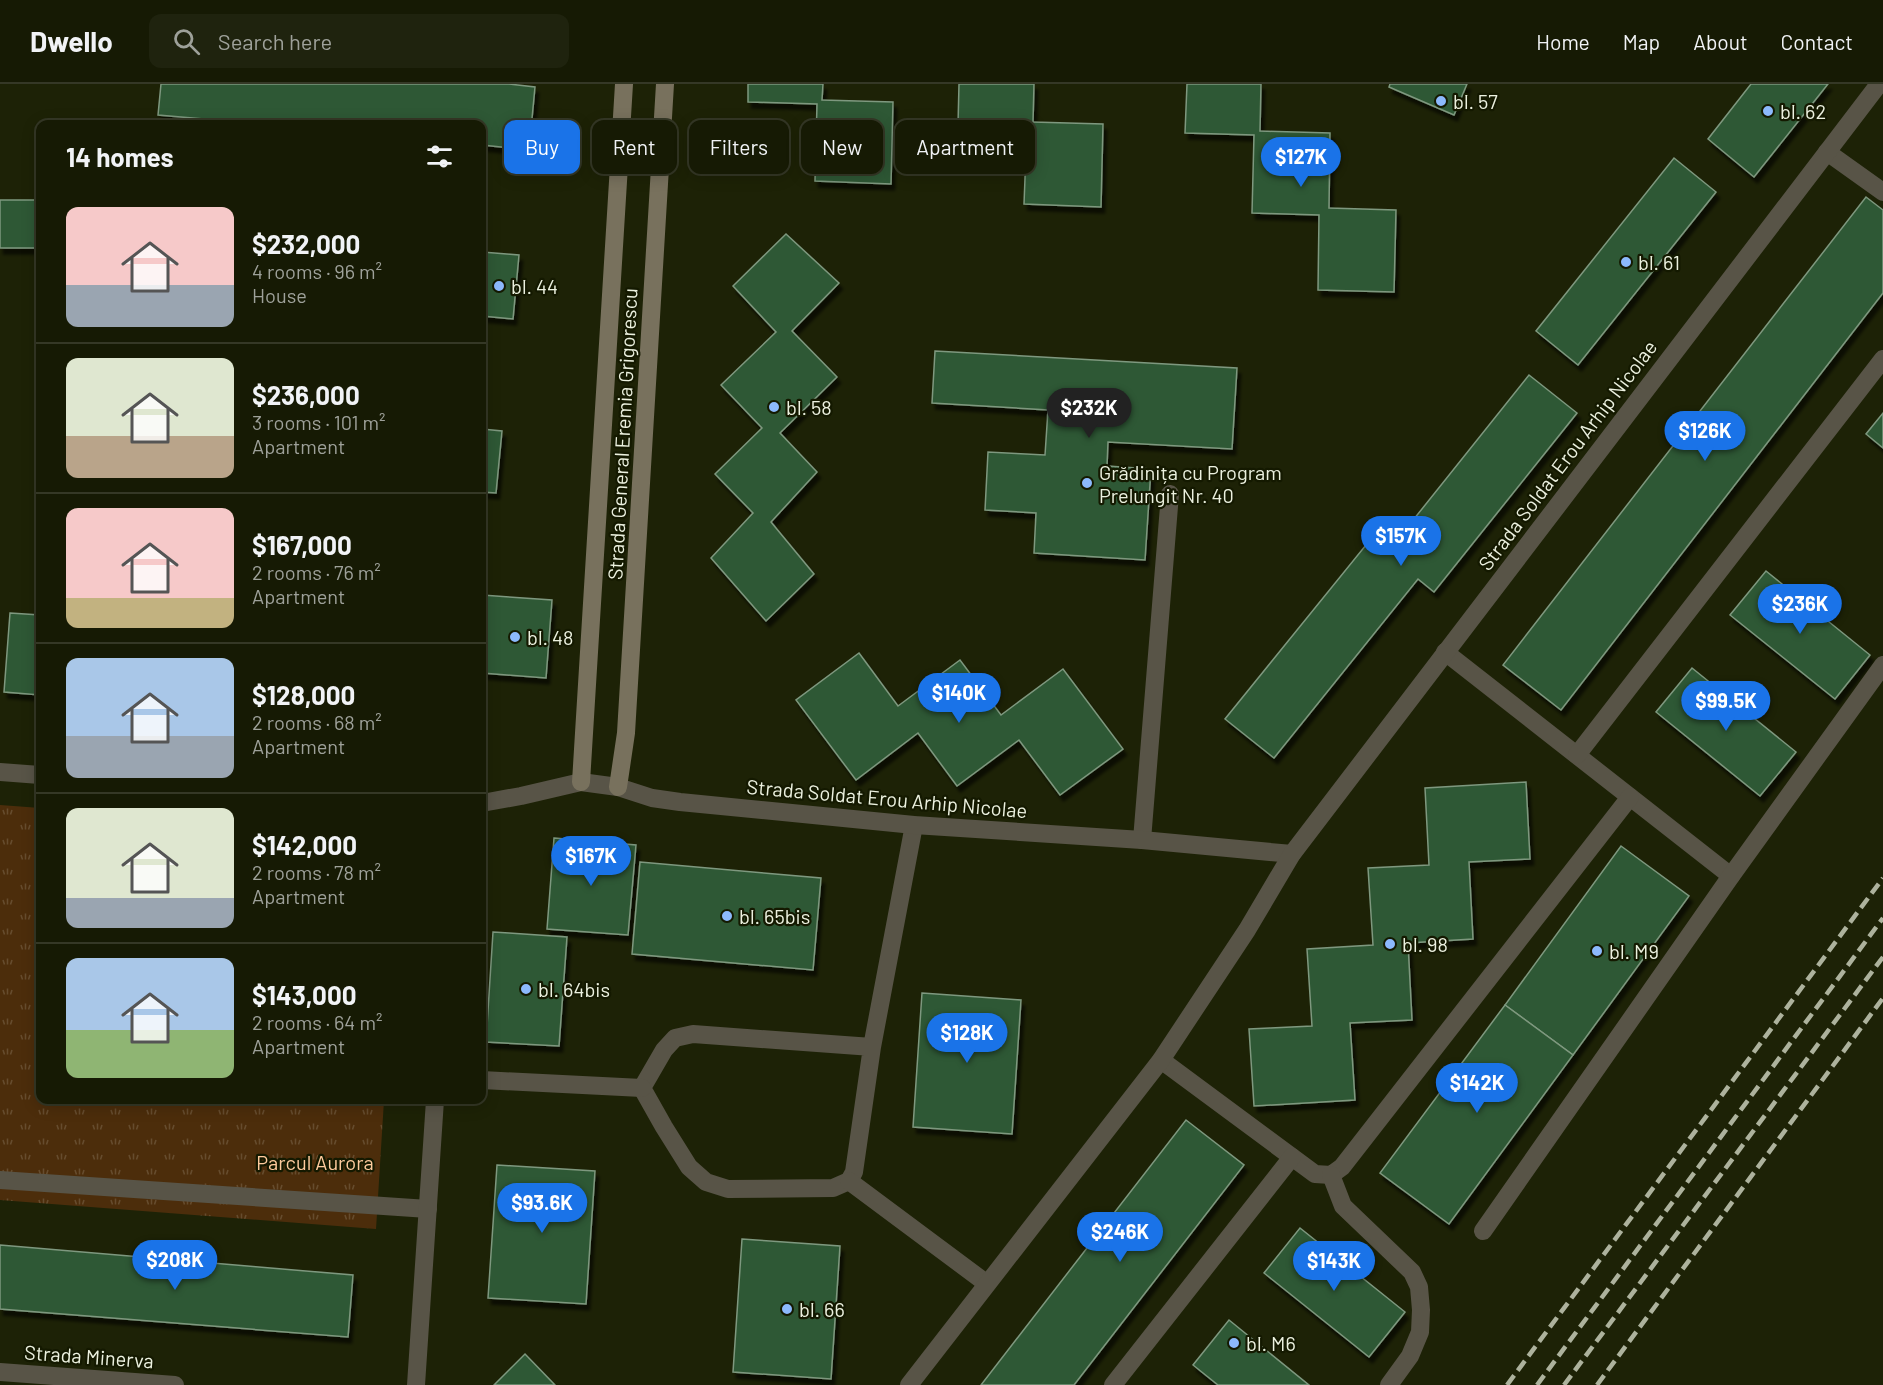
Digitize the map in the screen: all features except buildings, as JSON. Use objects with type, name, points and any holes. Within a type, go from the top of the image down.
[{"type":"street","name":"Strada General Eremia Grigorescu","points":[[581,782],[624,84]]},
{"type":"street","name":"Strada General Eremia Grigorescu","points":[[618,787],[626,733],[665,84]]},
{"type":"street","name":"Strada Soldat Erou Arhip Nicolae","points":[[909,1385],[1161,1060],[1247,930],[1292,854],[1879,84]]},
{"type":"street","points":[[1827,153],[1883,192]]},
{"type":"street","points":[[1577,755],[1883,359]]},
{"type":"street","points":[[1142,840],[1170,494]]},
{"type":"street","points":[[1445,652],[1731,876]]},
{"type":"street","points":[[1483,1232],[1731,876],[1883,665]]},
{"type":"street","points":[[0,772],[36,776]]},
{"type":"street","name":"Strada Soldat Erou Arhip Nicolae","points":[[486,802],[581,782],[618,787],[652,798],[680,802],[914,825],[1142,840],[1292,854]]},
{"type":"street","points":[[1161,1060],[1315,1174],[1331,1175],[1342,1167],[1630,797]]},
{"type":"street","points":[[642,1088],[663,1127],[689,1167],[706,1182],[728,1189],[740,1189],[833,1188],[849,1181],[854,1172],[872,1047],[914,825]]},
{"type":"street","points":[[642,1088],[664,1050],[675,1038],[693,1034],[872,1047]]},
{"type":"street","points":[[486,1080],[642,1088]]},
{"type":"street","points":[[416,1385],[435,1104]]},
{"type":"street","points":[[1113,1385],[1292,1156]]},
{"type":"street","points":[[1331,1175],[1343,1206],[1412,1272],[1419,1287],[1420,1332],[1410,1356],[1389,1385]]},
{"type":"street","points":[[0,1180],[428,1209]]},
{"type":"street","points":[[849,1181],[987,1283]]},
{"type":"street","name":"Strada Minerva","points":[[0,1372],[175,1385]]},
{"type":"green space","name":"Parcul Aurora","points":[[0,805],[36,808],[36,1104],[384,1104],[376,1229],[0,1200]]},
{"type":"railway","points":[[1507,1385],[1883,878]]},
{"type":"railway","points":[[1537,1385],[1883,918]]},
{"type":"railway","points":[[1564,1385],[1883,957]]},
{"type":"railway","points":[[1597,1385],[1883,998]]},
{"type":"place","name":"bl. 57","points":[[1441,101]]},
{"type":"place","name":"bl. 62","points":[[1768,111]]},
{"type":"place","name":"bl. 61","points":[[1626,262]]},
{"type":"place","name":"bl. 44","points":[[499,286]]},
{"type":"place","name":"bl. 58","points":[[774,407]]},
{"type":"place","name":"Grădinița cu Program Prelungit Nr. 40","points":[[1087,483]]},
{"type":"place","name":"bl. 48","points":[[515,637]]},
{"type":"place","name":"bl. 65bis","points":[[727,916]]},
{"type":"place","name":"bl. 98","points":[[1390,944]]},
{"type":"place","name":"bl. M9","points":[[1597,951]]},
{"type":"place","name":"bl. 64bis","points":[[526,989]]},
{"type":"place","name":"bl. 66","points":[[787,1309]]},
{"type":"place","name":"bl. M6","points":[[1234,1343]]}]
